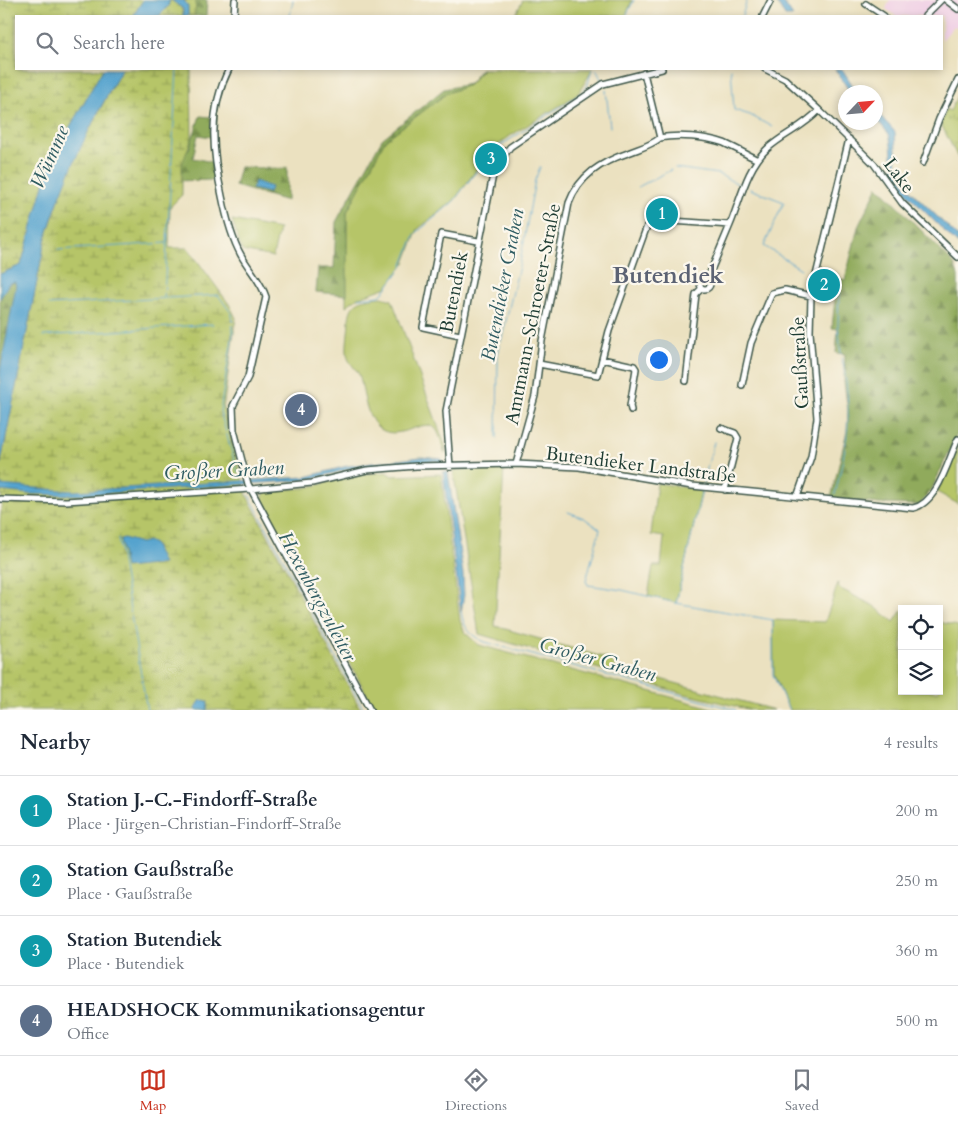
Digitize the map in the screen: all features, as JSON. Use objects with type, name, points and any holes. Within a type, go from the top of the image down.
[{"type":"street","points":[[234,15],[235,0]]},
{"type":"street","points":[[926,15],[941,0]]},
{"type":"street","points":[[946,0],[958,9]]},
{"type":"street","points":[[764,15],[770,2]]},
{"type":"street","points":[[866,4],[882,15]]},
{"type":"street","points":[[229,70],[221,86],[216,103],[213,129],[215,166],[232,235],[241,255],[263,286],[266,297],[248,377],[232,413],[234,430],[249,484],[370,710]]},
{"type":"street","name":"Butendiek","points":[[450,467],[446,411],[478,241],[494,170],[510,147],[603,84],[658,70]]},
{"type":"street","name":"Lake","points":[[766,70],[785,78],[819,110],[874,164],[902,203],[958,257]]},
{"type":"street","points":[[644,73],[660,138],[668,136],[712,140],[723,143],[756,159]]},
{"type":"street","points":[[923,163],[939,119],[958,80]]},
{"type":"street","points":[[686,381],[696,294],[702,288],[700,282],[707,280],[756,159],[776,141],[800,128],[819,110]]},
{"type":"street","name":"Amtmann-Schroeter-Straße","points":[[516,464],[535,396],[554,280],[569,202],[574,190],[584,176],[596,168],[626,153],[652,145],[660,138]]},
{"type":"street","name":"Gaußstraße","points":[[798,497],[811,457],[817,418],[810,332],[812,296],[849,140]]},
{"type":"street","points":[[539,364],[598,375],[620,298],[647,226],[657,220],[730,225]]},
{"type":"street","points":[[460,334],[424,327],[436,262],[442,234],[478,241]]},
{"type":"street","points":[[742,385],[751,343],[772,294],[785,290],[812,296]]},
{"type":"street","points":[[602,359],[634,366],[636,369],[630,406],[632,410]]},
{"type":"street","points":[[720,428],[735,433],[738,438],[725,490]]},
{"type":"street","name":"Butendieker Landstraße","points":[[0,499],[66,501],[249,484],[312,483],[367,470],[416,466],[450,467],[516,464],[579,467],[725,490],[896,507],[922,506],[934,491],[958,439]]},
{"type":"shaded area","points":[[890,0],[958,0],[958,28],[954,26],[943,39],[943,15],[895,15],[886,9]]},
{"type":"green space","points":[[0,0],[143,0],[134,15],[15,15],[15,70],[102,70],[51,160],[21,265],[0,274]]},
{"type":"green space","points":[[170,0],[176,2],[180,6],[183,15],[160,15],[168,7]]},
{"type":"green space","points":[[184,0],[207,0],[206,15],[188,15],[188,7]]},
{"type":"green space","points":[[184,0],[196,0],[195,15],[188,15],[188,7]]},
{"type":"green space","points":[[523,0],[632,0],[626,15],[516,15]]},
{"type":"green space","points":[[121,70],[191,70],[192,138],[182,164],[182,195],[170,207],[169,248],[188,248],[229,304],[236,318],[223,408],[247,496],[361,710],[0,710],[0,520],[2,506],[0,467],[45,241],[71,163]]},
{"type":"green space","points":[[482,70],[592,70],[577,95],[510,136],[489,152],[454,201],[418,229],[405,263],[387,287],[357,298],[346,306],[347,212],[385,140],[447,93],[469,85]]},
{"type":"green space","points":[[482,70],[469,85],[447,93],[385,140],[347,212],[347,295],[316,292],[318,268],[334,268],[336,222],[382,139],[444,89],[469,84]]},
{"type":"green space","points":[[958,94],[958,158],[941,124],[946,109],[950,111]]},
{"type":"green space","points":[[200,116],[211,117],[211,137],[198,135],[193,158],[212,162],[215,180],[171,181],[174,154],[189,149]]},
{"type":"green space","points":[[240,167],[283,169],[287,167],[287,201],[235,186]]},
{"type":"green space","points":[[878,186],[954,264],[958,276],[958,432],[932,489],[920,505],[879,504],[831,498],[847,431],[848,411],[844,382],[845,354],[836,353],[838,329],[832,328],[837,278],[845,280],[858,227]]},
{"type":"green space","points":[[232,220],[279,229],[273,257],[242,251]]},
{"type":"green space","points":[[15,282],[13,311],[0,371],[0,299],[5,288]]},
{"type":"green space","points":[[382,297],[392,300],[445,445],[445,453],[435,428],[425,425],[391,433],[378,427],[370,415],[360,377],[347,354],[349,319],[352,307],[360,301]]},
{"type":"green space","points":[[958,449],[958,504],[937,492]]},
{"type":"green space","points":[[504,468],[495,626],[609,659],[616,667],[774,710],[751,710],[685,694],[479,634],[453,470]]},
{"type":"green space","points":[[386,472],[392,476],[441,474],[460,621],[465,633],[479,645],[719,710],[375,710],[262,500],[265,491],[305,488],[362,474]]},
{"type":"green space","points":[[657,483],[702,490],[676,603],[648,596],[653,566],[661,566],[664,537],[651,535]]},
{"type":"green space","points":[[838,583],[839,588],[874,606],[894,622],[898,616],[898,695],[943,695],[943,623],[958,626],[958,710],[789,710],[774,675],[773,620],[825,622]]},
{"type":"water","points":[[143,0],[170,0],[168,6],[160,15],[134,15]]},
{"type":"water","points":[[171,0],[184,0],[188,7],[188,15],[183,15],[183,9]]},
{"type":"water","points":[[775,0],[782,0],[792,15],[784,15]]},
{"type":"water","points":[[102,70],[121,70],[78,153],[52,218],[45,241],[0,467],[0,371],[16,286],[15,282],[9,283],[0,299],[0,274],[21,265],[51,160]]},
{"type":"water","points":[[836,70],[843,70],[852,85],[845,85]]},
{"type":"water","points":[[883,119],[895,132],[897,167],[900,176],[906,186],[958,237],[958,245],[904,191],[893,169],[889,134],[883,127]]},
{"type":"water","points":[[255,181],[271,187],[269,193],[252,189]]},
{"type":"water","points":[[421,457],[442,459],[446,466],[436,461],[411,462],[349,469],[308,480],[79,495],[28,494],[0,491],[0,485],[73,491],[306,477],[347,466]]},
{"type":"water","points":[[443,472],[448,472],[463,574],[464,595],[461,612]]},
{"type":"water","points":[[124,538],[141,543],[148,541],[154,544],[163,564],[125,568],[120,539]]},
{"type":"water","points":[[205,700],[208,702],[207,710],[195,710],[200,701]]},
{"type":"waterway","points":[[290,15],[293,0]]},
{"type":"waterway","points":[[626,15],[634,0]]},
{"type":"waterway","points":[[742,15],[747,0]]},
{"type":"waterway","points":[[164,297],[177,70]]},
{"type":"waterway","points":[[358,298],[382,294],[402,267],[415,234],[453,202],[492,151],[582,93],[587,87],[592,70]]},
{"type":"waterway","points":[[596,70],[602,81]]},
{"type":"waterway","points":[[731,70],[734,110],[750,115],[772,127]]},
{"type":"waterway","points":[[606,90],[610,127]]},
{"type":"waterway","name":"Butendieker Graben","points":[[497,438],[498,354],[520,262],[535,180],[540,167]]},
{"type":"waterway","points":[[675,168],[718,174],[742,186]]},
{"type":"waterway","points":[[638,187],[671,170]]},
{"type":"waterway","points":[[750,189],[784,202],[764,246],[801,269]]},
{"type":"waterway","points":[[57,250],[166,243]]},
{"type":"waterway","points":[[833,284],[839,287],[838,326],[841,354]]},
{"type":"waterway","points":[[49,305],[218,295],[232,314],[233,333],[220,411],[238,473]]},
{"type":"waterway","points":[[43,336],[213,324]]},
{"type":"waterway","points":[[835,494],[848,427],[847,395],[842,358]]},
{"type":"waterway","points":[[703,484],[714,442]]},
{"type":"waterway","points":[[568,512],[584,518],[600,529],[586,581],[588,585],[622,590],[676,603],[702,490]]},
{"type":"waterway","name":"Hexenbergzuleiter","points":[[249,495],[364,710]]},
{"type":"waterway","points":[[118,538],[147,710]]},
{"type":"waterway","points":[[676,603],[773,620],[773,675],[789,710]]},
{"type":"waterway","name":"Großer Graben","points":[[461,611],[468,631],[485,642],[736,710]]},
{"type":"place","name":"Station Butendiek","points":[[491,159]]},
{"type":"place","name":"Station J.-C.-Findorff-Straße","points":[[662,214]]},
{"type":"place","name":"Station Gaußstraße","points":[[824,285]]},
{"type":"place","name":"HEADSHOCK Kommunikationsagentur","points":[[301,410]]},
{"type":"district","name":"Butendiek","points":[[668,275]]},
{"type":"water label","name":"Wümme","points":[[49,157]]}]
